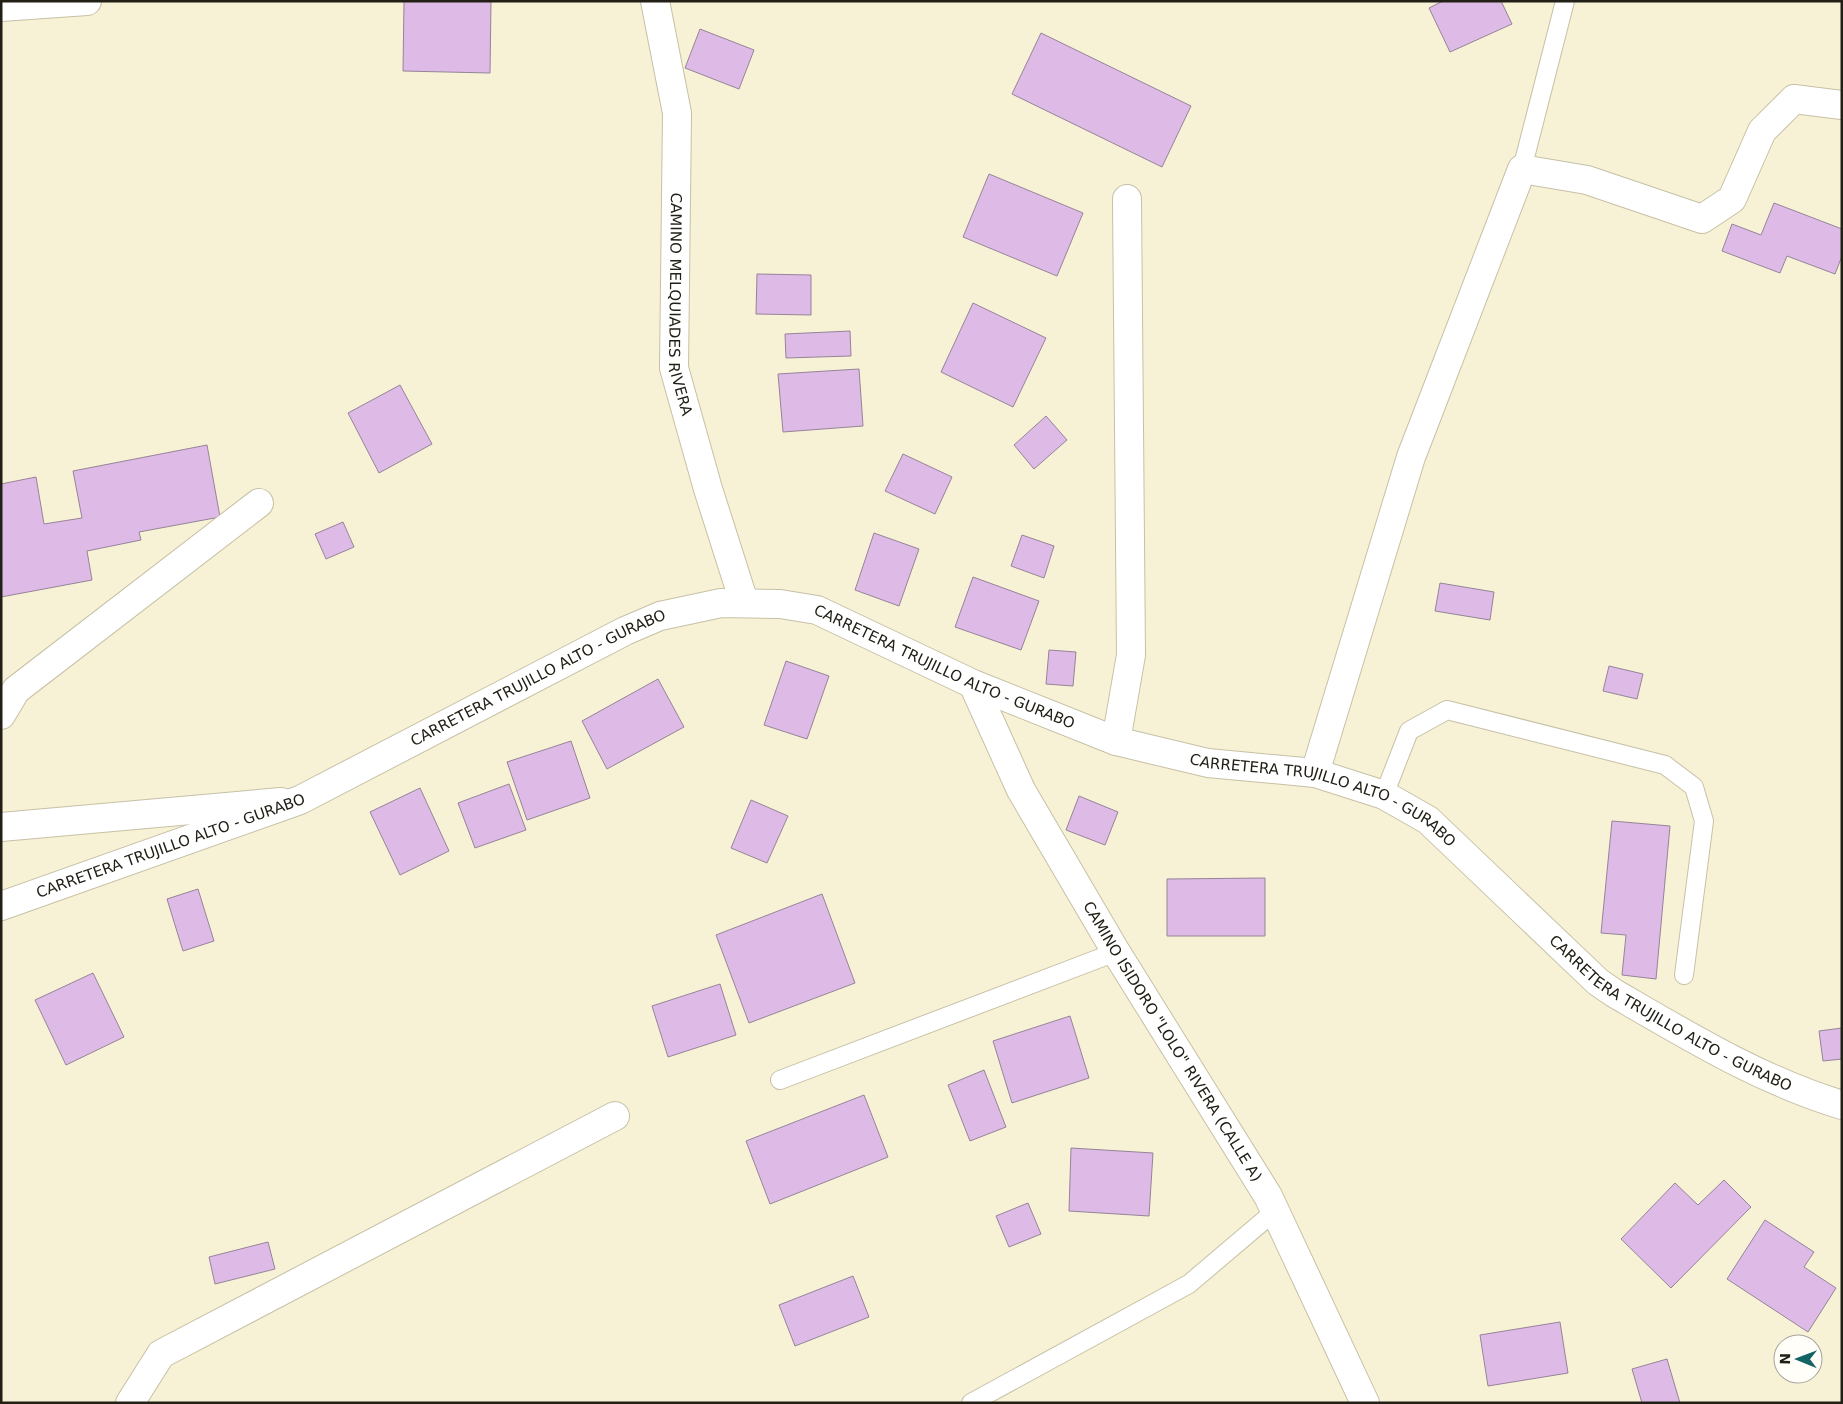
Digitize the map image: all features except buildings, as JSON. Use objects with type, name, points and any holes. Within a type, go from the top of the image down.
[{"type":"street","points":[[1,7],[87,1]]},
{"type":"street","name":"CAMINO MELQUIADES RIVERA","points":[[655,1],[678,113],[674,368],[708,489],[744,602]]},
{"type":"street","points":[[1315,773],[1411,457],[1522,169],[1587,180],[1702,219],[1732,199],[1762,131],[1794,100],[1842,105]]},
{"type":"street","points":[[1116,741],[1132,654],[1127,199]]},
{"type":"street","points":[[1,715],[16,690],[259,504]]},
{"type":"street","name":"CARRETERA TRUJILLO ALTO - GURABO","points":[[1,906],[300,800],[625,631],[660,616],[721,603],[780,604],[817,610],[973,684],[1116,741],[1208,763],[1315,773],[1384,795],[1428,820],[1598,982],[1614,994],[1740,1065],[1810,1095],[1842,1104]]},
{"type":"street","name":"CAMINO ISIDORO \"LOLO\" RIVERA (CALLE A)","points":[[973,684],[1018,786],[1116,952],[1275,1211],[1365,1403]]},
{"type":"street","points":[[1,827],[300,800]]},
{"type":"street","points":[[130,1403],[161,1354],[615,1116]]},
{"type":"lane","points":[[1522,169],[1565,1]]},
{"type":"lane","points":[[1384,795],[1409,731],[1447,710],[1665,765],[1694,787],[1704,821],[1684,975]]},
{"type":"lane","points":[[780,1080],[1116,952]]},
{"type":"lane","points":[[971,1403],[1189,1284],[1275,1211]]}]
